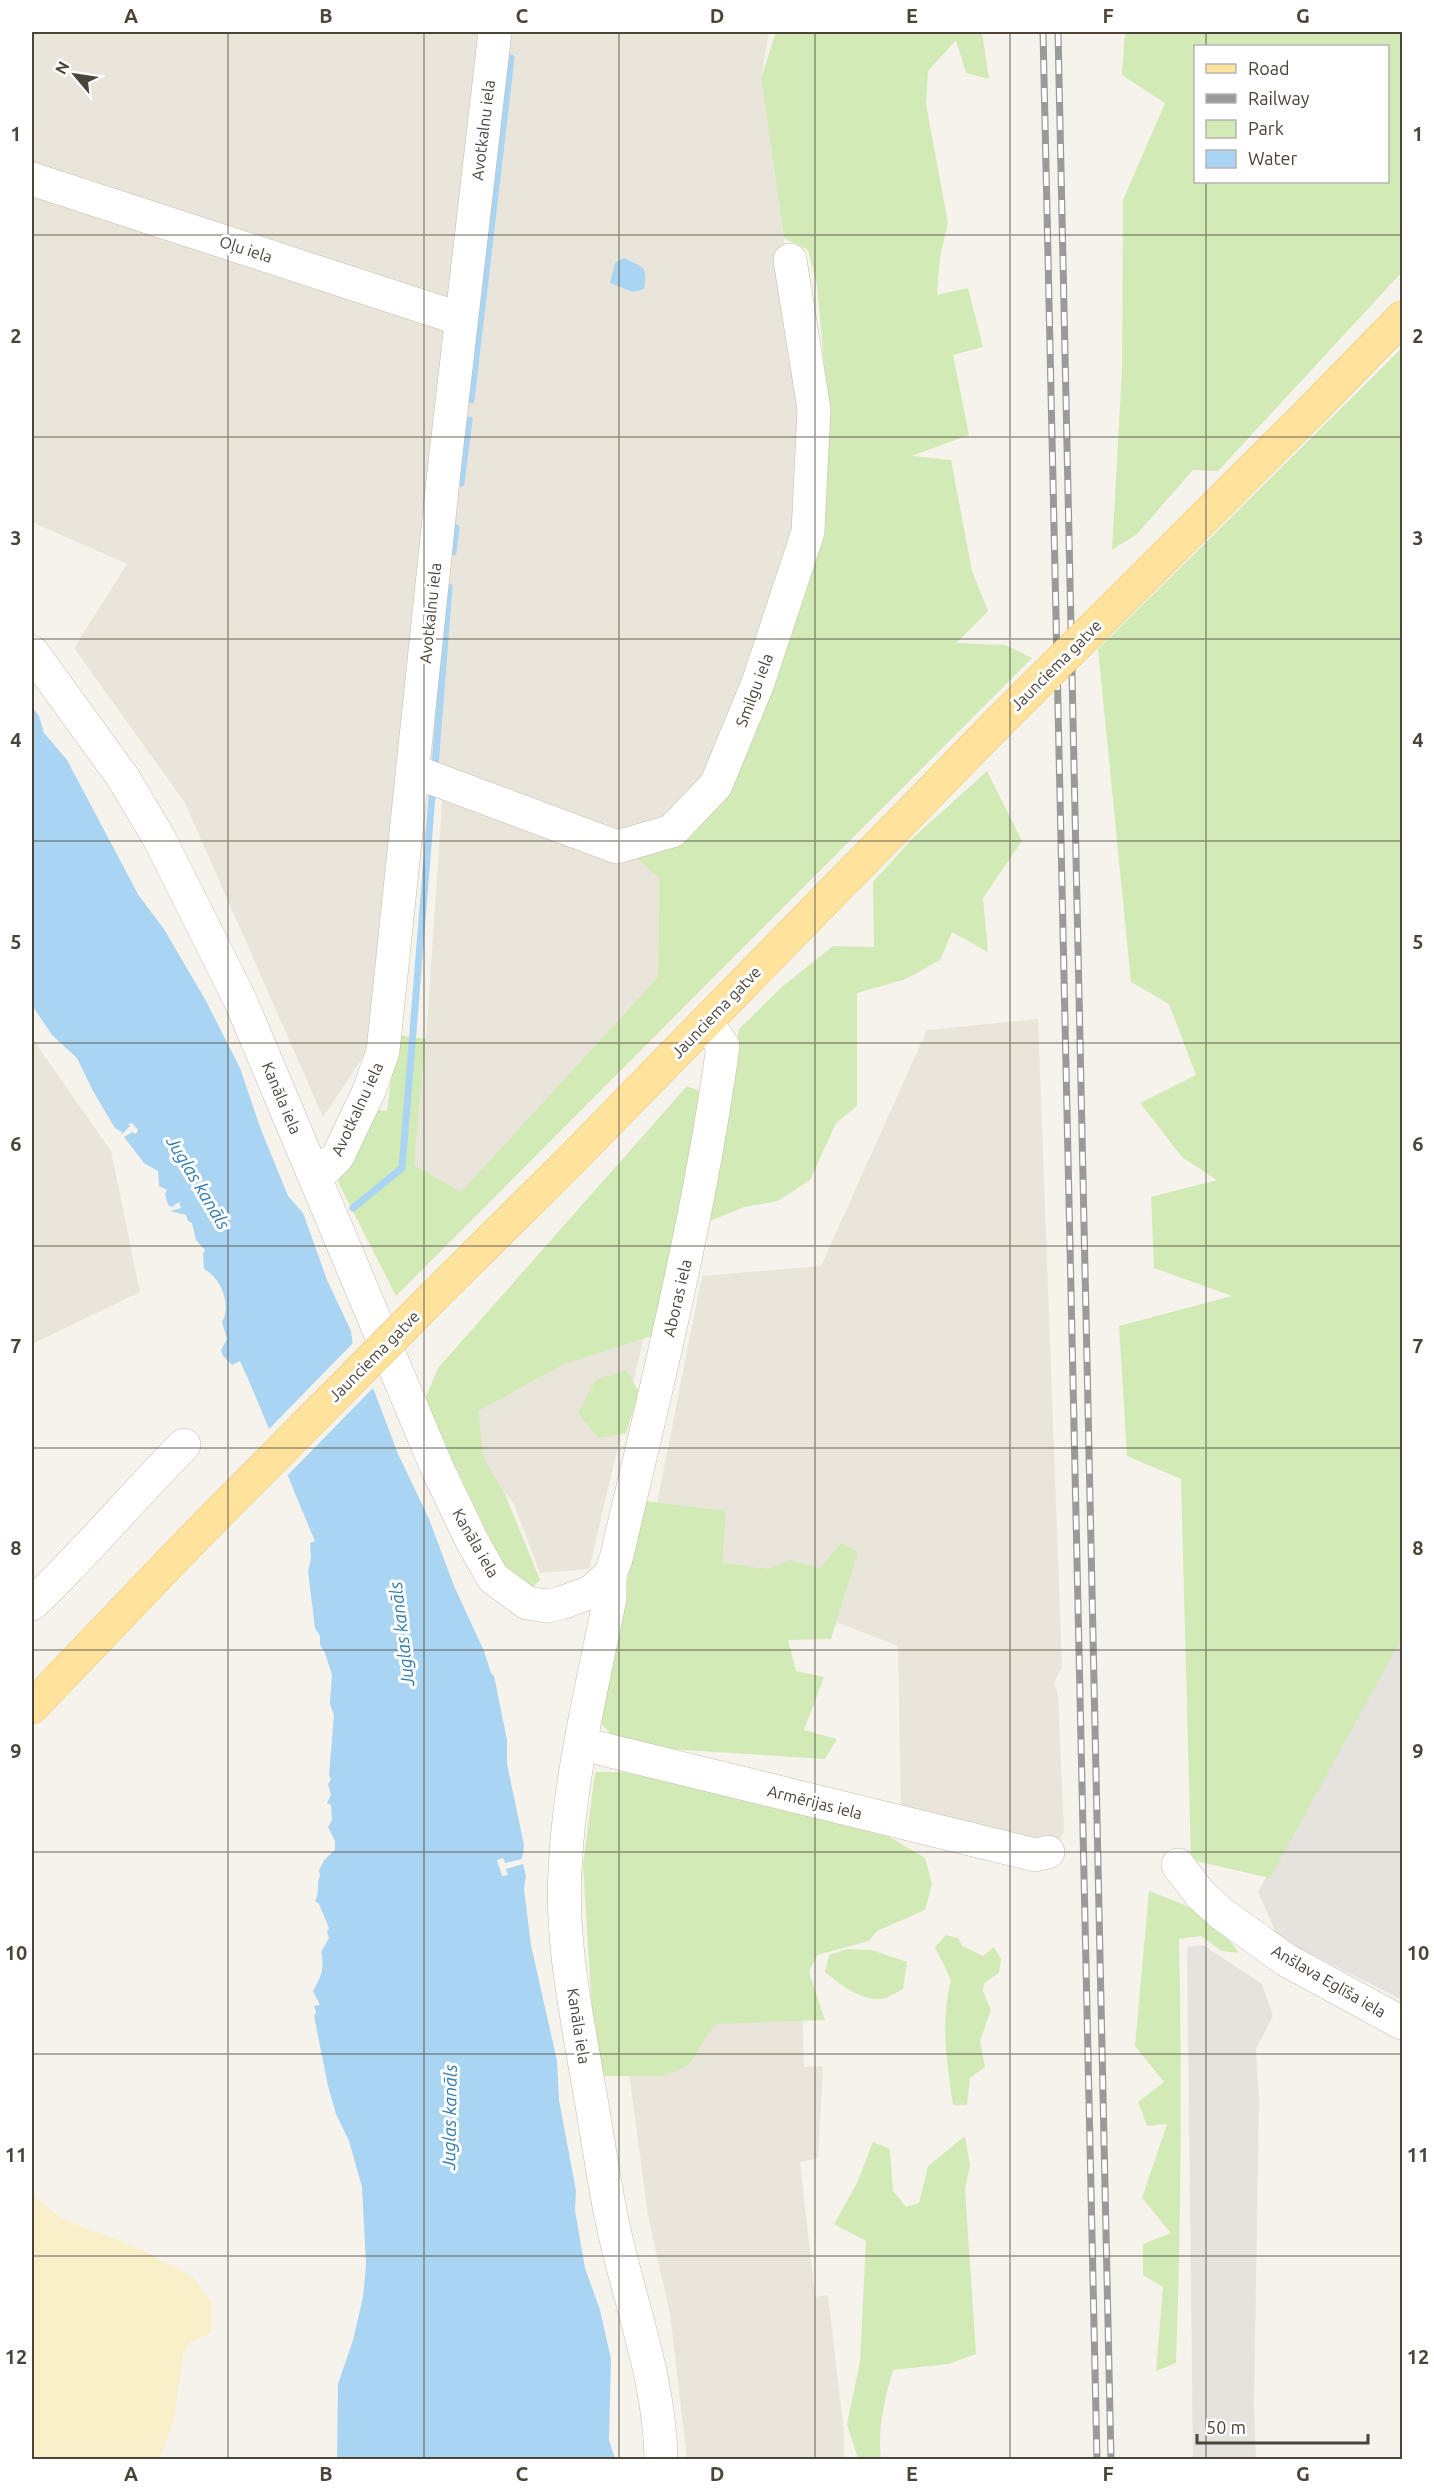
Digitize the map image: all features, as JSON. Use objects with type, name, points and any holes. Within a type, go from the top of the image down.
[{"type":"main road","name":"Jaunciema gatve","points":[[32,1707],[189,1543],[706,1022],[999,722],[1402,318]]},
{"type":"street","name":"Avotkalnu iela","points":[[316,1178],[338,1156],[369,1091],[383,1051],[461,319],[495,32]]},
{"type":"street","name":"Oļu iela","points":[[32,179],[461,319]]},
{"type":"street","name":"Smilgu iela","points":[[412,771],[617,847],[672,831],[716,785],[758,683],[808,532],[814,408],[790,260]]},
{"type":"street","name":"Kanāla iela","points":[[32,652],[124,779],[159,838],[241,1002],[438,1470],[471,1539],[493,1578],[526,1603],[547,1606],[591,1592],[610,1575]]},
{"type":"street","name":"Aboras iela","points":[[610,1575],[616,1559],[685,1263],[715,1100],[723,1046],[706,1022]]},
{"type":"street","points":[[32,1604],[66,1572],[184,1444]]},
{"type":"street","name":"Kanāla iela","points":[[610,1575],[610,1598],[570,1798],[565,1873],[567,1947],[573,1999],[611,2217],[645,2350],[661,2435],[661,2460]]},
{"type":"street","name":"Armērijas iela","points":[[582,1744],[959,1838],[1035,1855],[1048,1852]]},
{"type":"street","name":"Anšlava Eglīša iela","points":[[1178,1865],[1200,1894],[1222,1914],[1286,1960],[1402,2023]]},
{"type":"shaded area","points":[[32,32],[769,32],[761,78],[784,238],[814,530],[659,878],[658,977],[461,1193],[414,1165],[426,1039],[443,790],[400,777],[371,1045],[323,1117],[185,803],[74,648],[127,564],[32,522]]},
{"type":"shaded area","points":[[1038,1019],[1062,1667],[1054,1682],[1058,1696],[1064,1832],[1059,1840],[1049,1842],[901,1812],[898,1646],[648,1549],[702,1276],[821,1266],[927,1030]]},
{"type":"shaded area","points":[[32,1038],[111,1151],[140,1292],[32,1344]]},
{"type":"shaded area","points":[[651,1307],[589,1569],[540,1573],[514,1504],[435,1407]]},
{"type":"shaded area","points":[[1402,1629],[1402,2000],[1278,1937],[1258,1892]]},
{"type":"shaded area","points":[[1203,1945],[1262,1984],[1273,2016],[1256,2049],[1259,2100],[1254,2404],[1256,2459],[1193,2459],[1187,1947]]},
{"type":"shaded area","points":[[613,1952],[802,2010],[804,2067],[823,2066],[818,2158],[800,2162],[815,2297],[828,2295],[844,2432],[844,2459],[687,2459],[670,2314],[648,2216]]},
{"type":"green space","points":[[776,32],[982,32],[989,79],[966,73],[956,40],[928,71],[926,104],[948,223],[940,257],[937,295],[968,288],[983,347],[953,355],[969,435],[911,456],[951,460],[972,571],[988,611],[956,643],[1006,645],[1032,658],[396,1296],[340,1186],[327,1151],[356,1107],[387,1111],[397,1035],[426,1039],[414,1165],[461,1192],[658,977],[659,878],[623,846],[726,783],[783,660],[820,535],[828,407],[817,285],[808,250],[784,238],[761,78]]},
{"type":"green space","points":[[1125,32],[1402,32],[1402,272],[1218,471],[1193,470],[1137,534],[1112,550],[1122,370],[1123,200],[1165,103],[1122,75]]},
{"type":"green space","points":[[1402,348],[1402,1638],[1270,1878],[1191,1860],[1181,1479],[1127,1456],[1119,1326],[1232,1296],[1154,1268],[1151,1197],[1217,1180],[1182,1157],[1140,1103],[1196,1075],[1169,1004],[1131,982],[1098,649]]},
{"type":"green space","points":[[987,771],[1022,841],[983,898],[988,952],[952,932],[940,960],[906,979],[857,993],[857,1106],[836,1123],[810,1180],[778,1201],[744,1207],[708,1222],[739,1029],[783,986],[833,946],[874,947],[873,882],[914,837]]},
{"type":"green space","points":[[687,1086],[699,1091],[694,1139],[655,1335],[564,1364],[478,1411],[483,1457],[505,1494],[540,1580],[528,1591],[505,1570],[424,1401],[438,1368]]},
{"type":"green space","points":[[626,1370],[639,1392],[626,1433],[598,1438],[578,1413],[596,1380]]},
{"type":"green space","points":[[644,1501],[726,1511],[722,1563],[768,1569],[790,1560],[820,1568],[841,1543],[858,1552],[831,1639],[788,1640],[796,1671],[824,1677],[804,1730],[837,1739],[825,1759],[622,1746],[598,1720]]},
{"type":"green space","points":[[595,1772],[623,1772],[751,1801],[888,1836],[925,1858],[932,1884],[925,1910],[877,1931],[869,1941],[817,1955],[809,1972],[825,2020],[715,2024],[689,2065],[663,2076],[596,2076],[583,1865]]},
{"type":"green space","points":[[1149,1891],[1200,1913],[1219,1929],[1239,1953],[1222,1951],[1201,1936],[1179,1939],[1180,2151],[1176,2363],[1156,2371],[1163,2287],[1143,2275],[1143,2244],[1171,2233],[1142,2198],[1167,2124],[1147,2126],[1138,2102],[1164,2082],[1135,2046]]},
{"type":"green space","points":[[946,1935],[958,1938],[962,1946],[983,1956],[994,1947],[1001,1959],[999,1973],[984,1983],[983,1991],[991,2010],[980,2041],[985,2067],[970,2078],[967,2105],[953,2105],[949,2074],[945,2027],[951,1980],[935,1947]]},
{"type":"green space","points":[[847,1949],[872,1950],[907,1962],[903,1989],[881,1999],[873,1999],[844,1987],[825,1972],[829,1955]]},
{"type":"green space","points":[[965,2136],[970,2165],[965,2189],[976,2354],[948,2364],[893,2370],[881,2426],[881,2459],[858,2459],[847,2424],[860,2362],[866,2241],[834,2224],[857,2183],[873,2142],[890,2149],[893,2191],[906,2207],[919,2203],[928,2166]]},
{"type":"sand","points":[[32,2195],[62,2219],[136,2247],[193,2277],[211,2302],[211,2333],[190,2342],[183,2355],[174,2419],[160,2459],[32,2459]]},
{"type":"water","points":[[624,258],[645,272],[644,289],[633,292],[610,283],[615,263]]},
{"type":"water","name":"Juglas kanāls","points":[[32,707],[39,716],[44,733],[67,760],[139,896],[164,929],[206,1001],[240,1068],[260,1127],[288,1196],[303,1213],[327,1280],[351,1331],[353,1347],[375,1393],[398,1454],[429,1519],[454,1586],[494,1676],[507,1740],[507,1764],[524,1845],[522,1859],[505,1863],[503,1858],[497,1860],[502,1876],[508,1875],[506,1869],[523,1864],[526,1876],[524,1889],[531,1945],[557,2061],[559,2100],[576,2191],[575,2210],[585,2268],[600,2310],[611,2359],[609,2440],[615,2459],[337,2459],[338,2384],[353,2340],[363,2297],[366,2265],[362,2187],[349,2141],[336,2114],[328,2086],[314,2016],[316,2012],[314,2006],[320,2005],[313,1991],[322,1972],[321,1952],[329,1938],[327,1932],[329,1928],[319,1904],[315,1901],[319,1870],[325,1859],[335,1850],[335,1841],[328,1827],[332,1820],[331,1805],[327,1803],[331,1795],[328,1784],[331,1780],[329,1775],[334,1715],[330,1704],[332,1675],[320,1645],[320,1636],[315,1628],[308,1571],[311,1558],[310,1543],[315,1541],[240,1361],[232,1365],[223,1356],[221,1350],[227,1339],[222,1322],[226,1308],[225,1300],[220,1285],[204,1269],[205,1250],[196,1240],[192,1223],[188,1221],[186,1215],[170,1211],[181,1208],[179,1202],[172,1207],[168,1205],[165,1194],[167,1190],[159,1186],[158,1171],[144,1163],[124,1137],[132,1132],[136,1134],[138,1130],[132,1123],[128,1124],[130,1126],[121,1135],[122,1132],[115,1128],[77,1058],[52,1035],[32,1005]]},
{"type":"pier","points":[[355,1341],[375,1386],[285,1478],[268,1430]]},
{"type":"waterway","points":[[471,400],[511,58]]},
{"type":"waterway","points":[[461,483],[469,420]]},
{"type":"waterway","points":[[453,552],[456,528]]},
{"type":"waterway","points":[[435,767],[449,587]]},
{"type":"waterway","points":[[353,1208],[402,1168],[432,796]]},
{"type":"railway","points":[[1043,32],[1097,2460]]},
{"type":"railway","points":[[1058,32],[1111,2460]]}]
